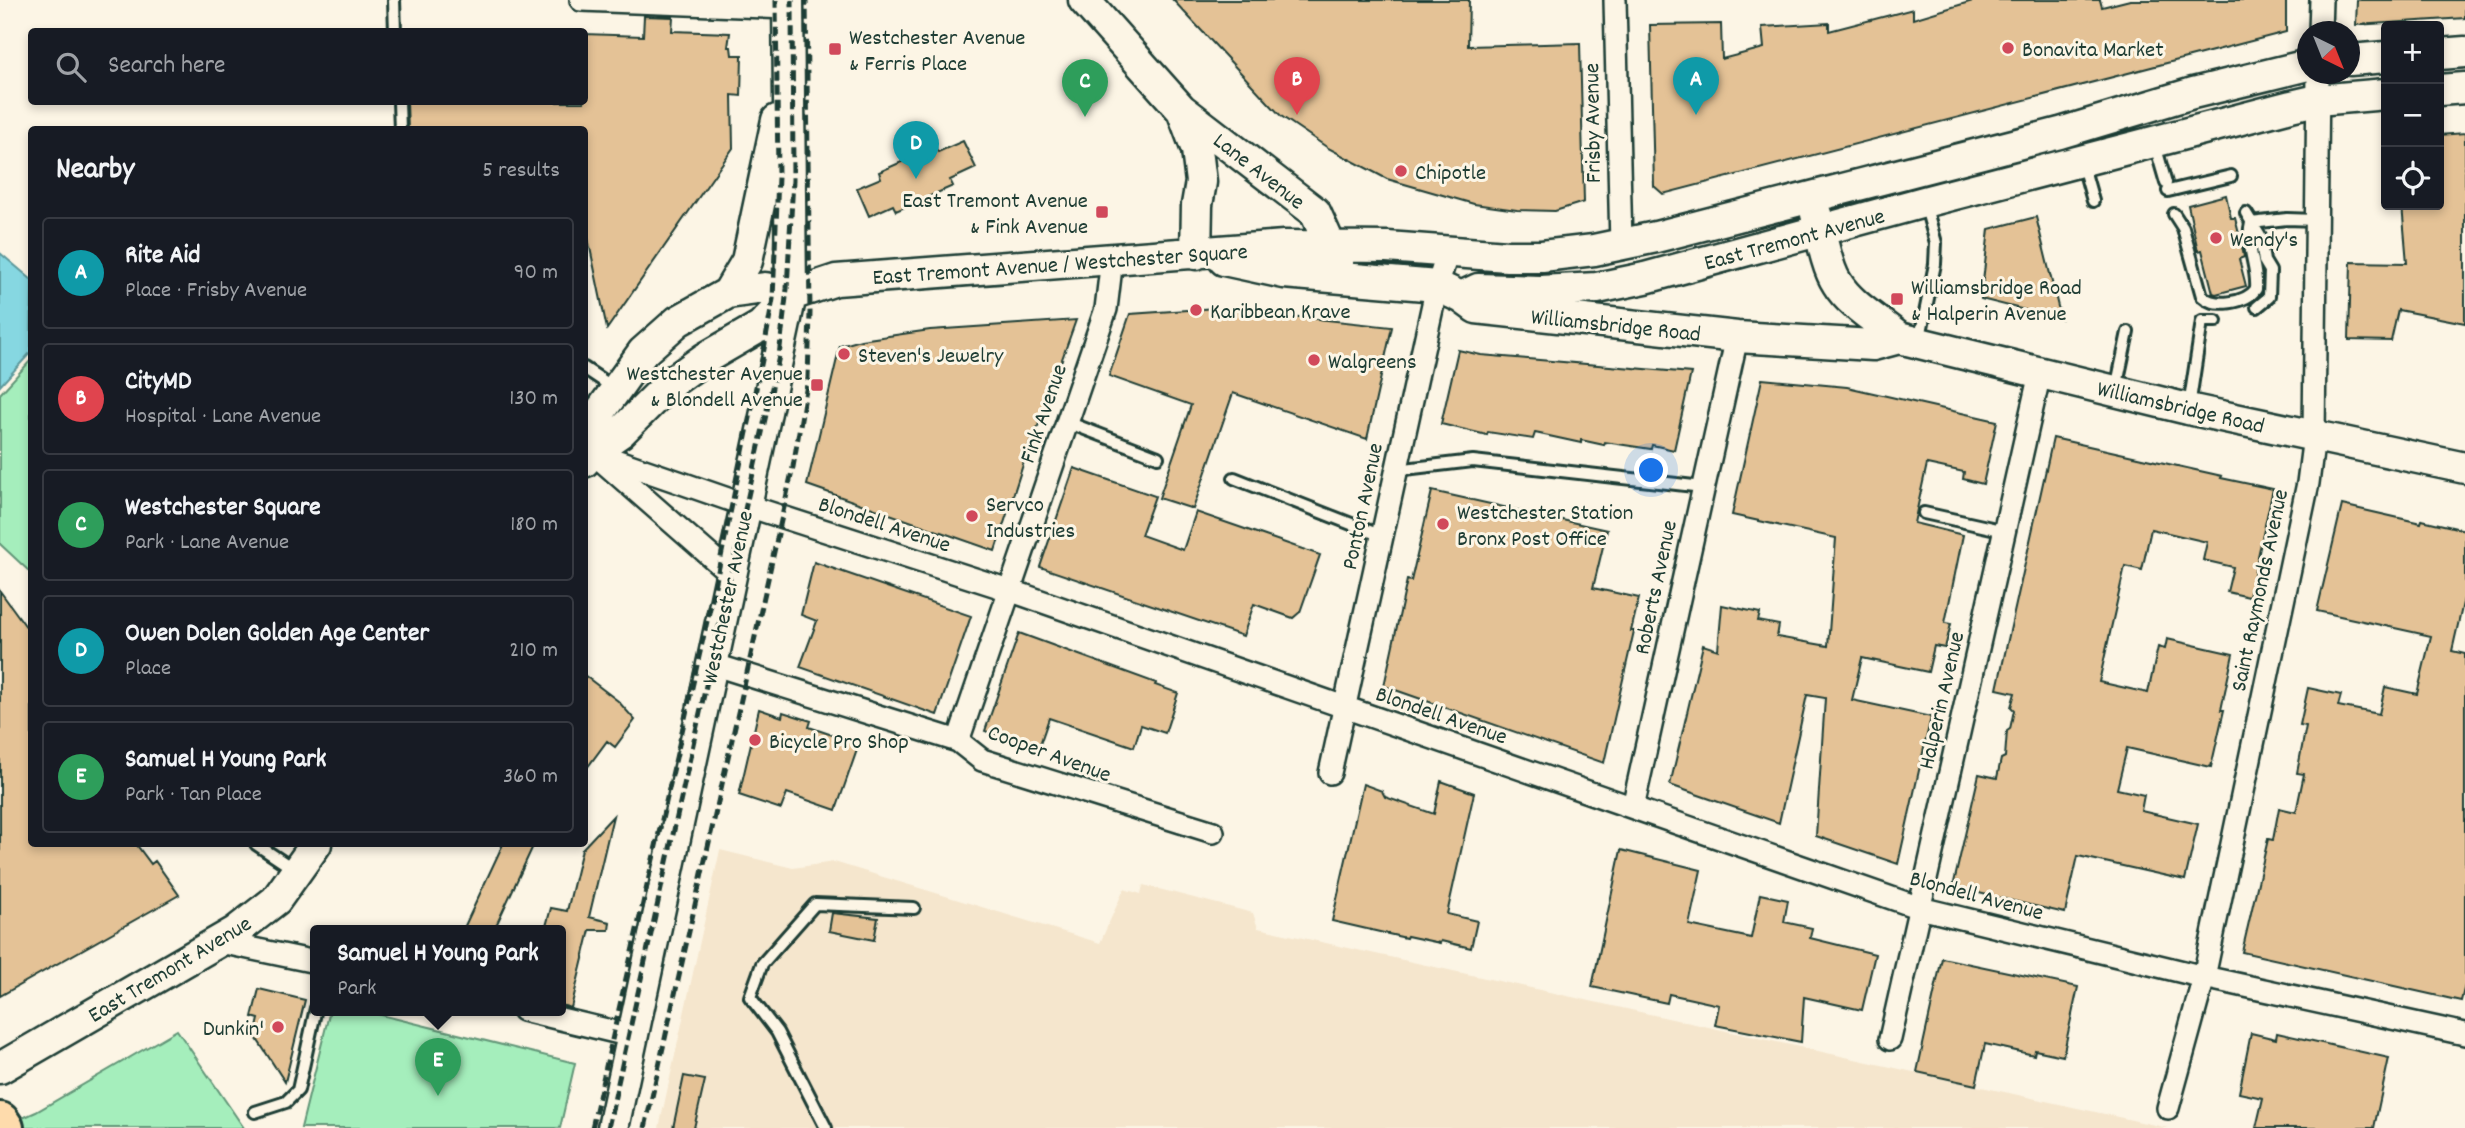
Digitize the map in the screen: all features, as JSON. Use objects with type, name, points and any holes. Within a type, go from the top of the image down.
[{"type":"highway","points":[[0,1122],[4,1128]]},
{"type":"main road","name":"Lane Avenue","points":[[1084,0],[1181,109],[1315,212],[1344,279]]},
{"type":"main road","name":"Westchester Avenue","points":[[613,1128],[791,295],[788,4]]},
{"type":"main road","points":[[2444,54],[2465,52]]},
{"type":"main road","points":[[2360,59],[2381,57]]},
{"type":"main road","name":"Westchester Avenue","points":[[728,293],[747,261],[789,62]]},
{"type":"main road","name":"East Tremont Avenue","points":[[1331,247],[1542,256],[1621,245],[2060,133],[2193,93],[2297,68]]},
{"type":"main road","name":"East Tremont Avenue","points":[[1196,254],[1284,273],[1449,292],[1478,289],[1540,292],[1597,288],[1660,274],[2154,142],[2317,87],[2381,93]]},
{"type":"main road","points":[[2444,90],[2465,88]]},
{"type":"main road","name":"Lane Avenue","points":[[1181,109],[1197,150],[1201,182],[1197,205],[1196,254]]},
{"type":"main road","name":"Williamsbridge Road","points":[[1811,197],[1835,281],[1859,307],[1909,340],[2188,409],[2465,468]]},
{"type":"main road","name":"East Tremont Avenue / Westchester Square","points":[[791,295],[836,280],[1284,246],[1331,247]]},
{"type":"main road","points":[[765,288],[791,295],[761,326],[669,384],[621,432],[588,457],[597,416],[643,352],[678,321],[728,293],[765,288]]},
{"type":"main road","name":"Williamsbridge Road","points":[[1449,292],[1476,308],[1737,337],[1874,345],[1909,340]]},
{"type":"main road","name":"East Tremont Avenue","points":[[0,1068],[220,942],[276,900],[314,847]]},
{"type":"street","points":[[581,0],[788,4]]},
{"type":"street","name":"Frisby Avenue","points":[[1615,0],[1621,245]]},
{"type":"street","points":[[2320,21],[2321,0]]},
{"type":"street","name":"Saint Raymonds Avenue","points":[[2168,1108],[2204,978],[2308,483],[2314,436],[2317,87]]},
{"type":"street","name":"Ponton Avenue","points":[[1330,774],[1396,470],[1449,292],[1448,252]]},
{"type":"street","name":"Fink Avenue","points":[[958,741],[1106,309],[1112,259]]},
{"type":"street","name":"Roberts Avenue","points":[[1633,807],[1737,337]]},
{"type":"street","name":"Halperin Avenue","points":[[1890,1039],[2040,373]]},
{"type":"street","points":[[588,457],[731,574]]},
{"type":"street","name":"Blondell Avenue","points":[[588,457],[1009,590],[1920,908],[2204,978],[2465,1034]]},
{"type":"street","name":"Cooper Avenue","points":[[712,664],[958,741],[982,760],[1213,832]]},
{"type":"street","points":[[220,942],[310,961]]},
{"type":"street","points":[[548,1016],[632,1036]]},
{"type":"lane","points":[[394,0],[395,28]]},
{"type":"lane","points":[[399,105],[400,126]]},
{"type":"lane","points":[[2154,142],[2167,187],[2231,176]]},
{"type":"lane","points":[[2082,162],[2093,201]]},
{"type":"lane","points":[[1909,340],[1935,264],[1936,243],[1924,202]]},
{"type":"lane","points":[[2174,214],[2183,228],[2202,296],[2217,304],[2250,296],[2256,289],[2247,238],[2249,218]]},
{"type":"lane","points":[[2249,218],[2316,220]]},
{"type":"lane","points":[[2249,218],[2260,236],[2264,261],[2270,271],[2269,297],[2257,307]]},
{"type":"lane","points":[[2188,409],[2202,321],[2216,321]]},
{"type":"lane","points":[[2116,392],[2128,332]]},
{"type":"lane","points":[[588,371],[616,389]]},
{"type":"lane","points":[[1067,422],[1158,457]]},
{"type":"lane","points":[[1396,470],[1473,461],[1703,487]]},
{"type":"lane","points":[[1234,478],[1382,536]]},
{"type":"lane","points":[[1924,513],[2005,531]]},
{"type":"lane","points":[[261,847],[297,871]]},
{"type":"lane","points":[[826,1128],[777,1032],[750,997],[762,964],[815,904],[915,908]]},
{"type":"lane","points":[[255,1112],[286,1102],[298,1090],[314,1016]]},
{"type":"shaded area","points":[[720,850],[793,868],[834,862],[1100,943],[1124,889],[1141,894],[1143,885],[1253,913],[1258,928],[2168,1128],[659,1128]]},
{"type":"green space","points":[[28,363],[28,570],[0,544],[0,394]]},
{"type":"green space","points":[[329,1016],[385,1016],[575,1063],[560,1128],[301,1128]]},
{"type":"green space","points":[[177,1030],[244,1128],[0,1128],[36,1112]]},
{"type":"water","points":[[0,253],[28,277],[28,355],[0,386]]},
{"type":"building","points":[[1173,0],[1469,0],[1468,46],[1580,43],[1584,202],[1555,211],[1517,210],[1474,204],[1387,179],[1328,148],[1281,116]]},
{"type":"building","points":[[1976,0],[2100,0],[2102,7],[2130,0],[2286,0],[2286,32],[1663,194],[1654,186],[1650,25],[1721,24],[1722,59],[1764,48],[1762,27],[1829,23],[1829,31],[1913,9],[1913,19]]},
{"type":"building","points":[[2357,0],[2465,0],[2465,18],[2381,21],[2381,23],[2360,25],[2360,21],[2356,21]]},
{"type":"building","points":[[644,16],[673,17],[672,31],[730,33],[728,47],[731,47],[732,55],[742,55],[741,96],[732,95],[733,148],[607,329],[588,238],[588,126],[408,126],[407,105],[588,105],[588,34],[643,36]]},
{"type":"building","points":[[2465,133],[2465,323],[2398,310],[2391,341],[2349,340],[2351,262],[2407,263],[2402,210],[2444,210],[2444,135]]},
{"type":"building","points":[[963,141],[976,168],[950,180],[953,186],[896,211],[893,205],[869,216],[857,188],[881,178],[879,172],[935,147],[938,152]]},
{"type":"building","name":"Wendy's","points":[[2226,195],[2231,218],[2235,218],[2242,246],[2244,257],[2239,259],[2246,286],[2216,294],[2213,293],[2202,250],[2198,251],[2188,205]]},
{"type":"building","points":[[2036,217],[2061,319],[1981,299],[1989,229]]},
{"type":"building","points":[[1216,308],[1392,327],[1367,439],[1233,393],[1193,509],[1159,498],[1191,405],[1109,376],[1130,314]]},
{"type":"building","points":[[1076,320],[1031,440],[995,551],[807,485],[840,346],[861,340],[930,330]]},
{"type":"building","points":[[1458,350],[1481,355],[1691,373],[1674,450],[1652,445],[1651,449],[1605,442],[1604,445],[1581,440],[1581,443],[1535,433],[1533,439],[1488,432],[1487,435],[1441,424]]},
{"type":"building","points":[[1762,379],[1847,387],[1997,421],[1983,484],[1963,479],[1964,472],[1927,464],[1914,523],[1963,535],[1945,623],[1951,624],[1945,648],[1934,646],[1928,672],[1862,658],[1852,700],[1931,717],[1898,864],[1816,836],[1825,698],[1807,695],[1779,823],[1670,785],[1703,645],[1718,650],[1722,605],[1760,613],[1758,621],[1779,625],[1777,637],[1828,646],[1836,538],[1732,515]]},
{"type":"building","points":[[2053,438],[2273,489],[2249,597],[2227,592],[2233,567],[2203,560],[2207,542],[2151,529],[2142,570],[2125,566],[2099,682],[2148,693],[2158,647],[2165,649],[2167,639],[2233,654],[2221,710],[2224,710],[2211,767],[2127,748],[2117,789],[2144,795],[2141,811],[2198,824],[2185,880],[2078,856],[2065,913],[1953,887],[1979,774],[1997,778],[2001,759],[2005,757],[2015,693],[1997,689]]},
{"type":"building","points":[[1074,468],[1155,496],[1141,535],[1183,550],[1196,512],[1320,555],[1300,612],[1293,618],[1254,604],[1243,636],[1040,567]]},
{"type":"building","points":[[1432,491],[1607,530],[1593,588],[1639,598],[1604,763],[1384,686],[1407,580],[1411,581]]},
{"type":"building","points":[[2342,505],[2465,530],[2465,594],[2452,651],[2465,654],[2465,985],[2461,1001],[2242,952],[2268,839],[2273,840],[2279,808],[2296,812],[2304,774],[2297,773],[2306,726],[2300,725],[2308,688],[2341,695],[2338,706],[2379,714],[2385,687],[2417,694],[2431,636],[2317,611]]},
{"type":"building","points":[[814,562],[971,616],[937,715],[800,667],[817,621],[801,615]]},
{"type":"building","points":[[0,591],[28,630],[28,847],[138,847],[151,864],[155,861],[179,895],[0,996]]},
{"type":"building","points":[[1019,633],[1178,693],[1165,733],[1141,725],[1134,747],[1049,718],[1038,750],[985,731]]},
{"type":"building","points":[[588,678],[618,701],[635,720],[615,747],[607,741],[588,767]]},
{"type":"building","points":[[759,709],[782,717],[783,712],[811,721],[809,727],[859,744],[836,810],[787,793],[781,809],[739,795]]},
{"type":"building","points":[[1441,781],[1474,793],[1447,914],[1477,921],[1471,948],[1441,941],[1406,938],[1332,921],[1363,784],[1382,791],[1385,797],[1434,814]]},
{"type":"building","points":[[613,816],[589,917],[610,922],[609,930],[590,930],[571,1008],[566,1006],[566,925],[546,925],[551,908],[567,911],[582,849],[588,847],[588,843]]},
{"type":"building","points":[[502,847],[533,847],[496,925],[465,925]]},
{"type":"building","points":[[1621,850],[1701,870],[1689,925],[1751,938],[1760,894],[1788,900],[1784,922],[1812,928],[1810,938],[1875,954],[1862,1010],[1804,997],[1801,1042],[1715,1025],[1719,1005],[1669,994],[1667,1003],[1592,987]]},
{"type":"building","points":[[832,913],[878,918],[874,940],[829,931]]},
{"type":"building","points":[[1942,958],[2078,987],[2063,1056],[2035,1050],[2034,1055],[1985,1044],[1976,1085],[1917,1072]]},
{"type":"building","name":"Dunkin'","points":[[259,989],[305,1000],[285,1082],[255,1036],[259,1019],[252,1017]]},
{"type":"building","points":[[2251,1033],[2276,1039],[2277,1033],[2389,1058],[2374,1128],[2256,1128],[2263,1098],[2239,1093]]},
{"type":"building","points":[[684,1076],[705,1080],[694,1128],[673,1128]]},
{"type":"railway","points":[[592,1128],[715,586],[773,299],[778,177],[776,0]]},
{"type":"railway","points":[[608,1128],[779,356],[787,289],[793,180],[792,0]]},
{"type":"railway","points":[[645,1128],[793,467],[808,378],[810,313],[806,0]]},
{"type":"place","name":"Bonavita Market","points":[[2008,48]]},
{"type":"place","name":"Westchester Avenue & Ferris Place","points":[[835,49]]},
{"type":"place","name":"CityMD","points":[[1297,115]]},
{"type":"place","name":"Rite Aid","points":[[1696,115]]},
{"type":"place","name":"Westchester Square","points":[[1085,117]]},
{"type":"place","name":"Chipotle","points":[[1401,171]]},
{"type":"place","name":"Owen Dolen Golden Age Center","points":[[916,179]]},
{"type":"place","name":"East Tremont Avenue & Fink Avenue","points":[[1102,212]]},
{"type":"place","name":"Wendy's","points":[[2216,238]]},
{"type":"place","name":"Williamsbridge Road & Halperin Avenue","points":[[1897,299]]},
{"type":"place","name":"Karibbean Krave","points":[[1196,310]]},
{"type":"place","name":"Steven's Jewelry","points":[[844,354]]},
{"type":"place","name":"Walgreens","points":[[1314,360]]},
{"type":"place","name":"Westchester Avenue & Blondell Avenue","points":[[817,385]]},
{"type":"place","name":"Servco Industries","points":[[972,516]]},
{"type":"place","name":"Westchester Station Bronx Post Office","points":[[1443,524]]},
{"type":"place","name":"Bicycle Pro Shop","points":[[755,740]]},
{"type":"place","name":"Dunkin'","points":[[278,1027]]},
{"type":"place","name":"Samuel H Young Park","points":[[438,1096]]}]
